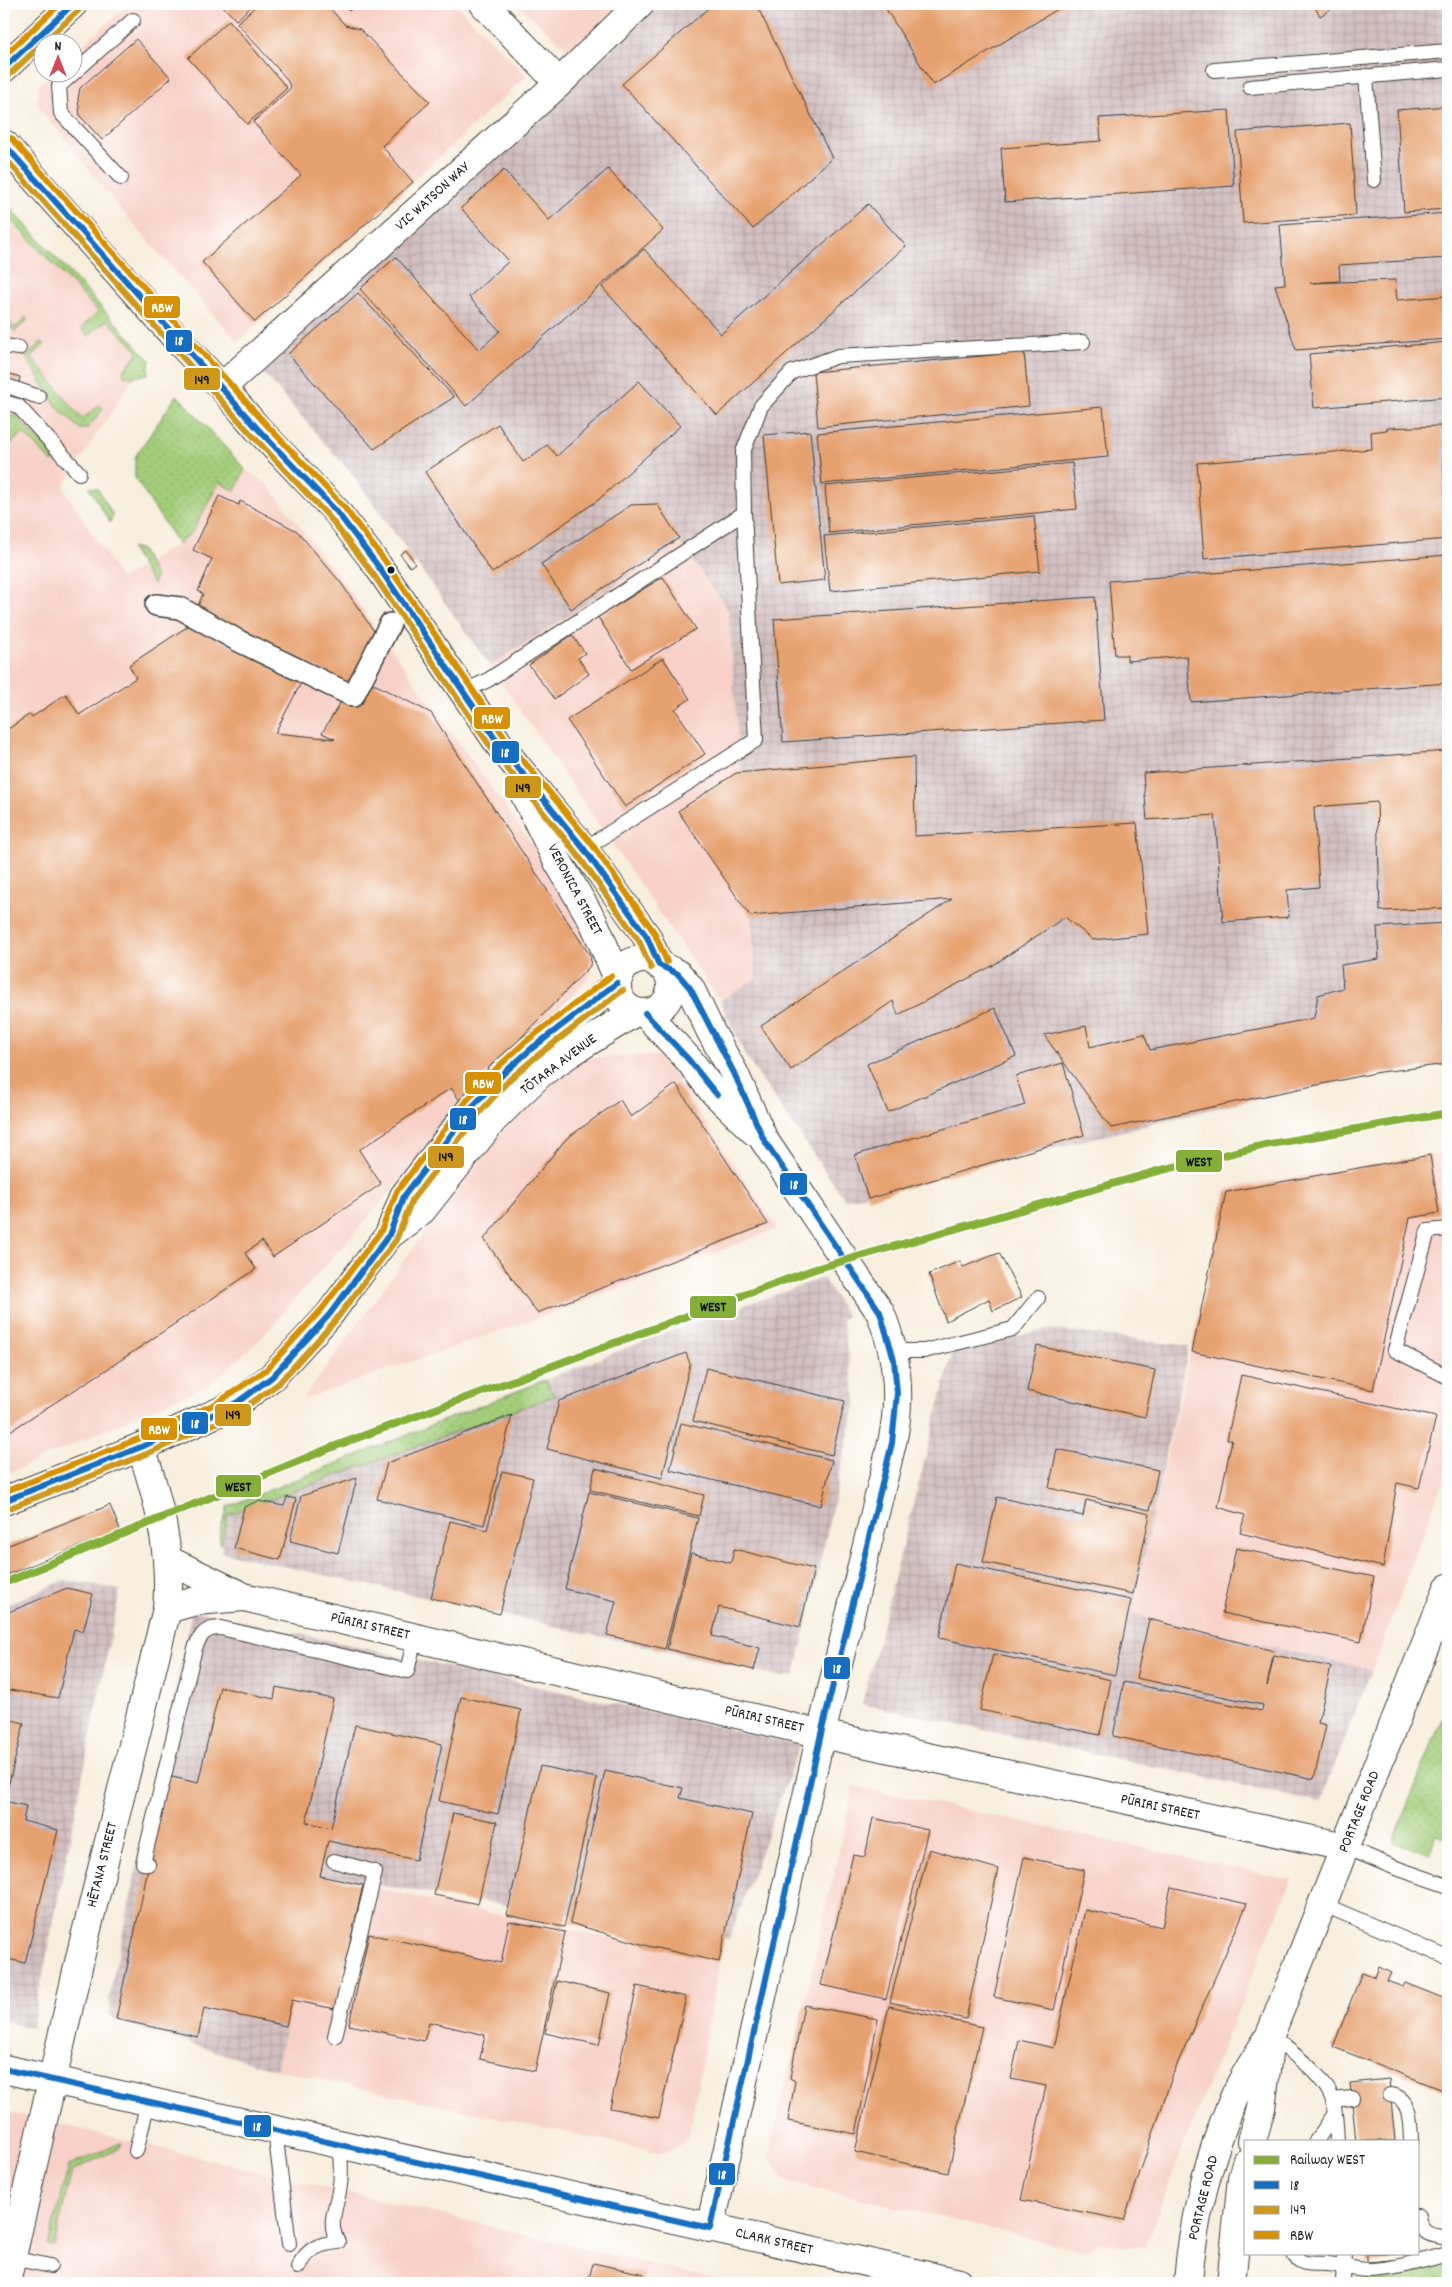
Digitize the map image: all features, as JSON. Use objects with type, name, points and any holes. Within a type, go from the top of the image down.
[{"type":"street","points":[[4,68],[73,4]]},
{"type":"street","points":[[484,4],[559,83]]},
{"type":"street","name":"VIC WATSON WAY","points":[[222,387],[559,83],[640,4]]},
{"type":"street","name":"VERONICA STREET","points":[[4,144],[222,387],[256,428],[337,512],[378,566],[501,747],[584,850],[647,938],[660,966]]},
{"type":"street","points":[[156,605],[180,608],[236,640],[353,696],[390,624]]},
{"type":"street","name":"VERONICA STREET","points":[[501,747],[557,860],[594,923],[618,981]]},
{"type":"street","points":[[710,2228],[821,1734],[896,1423],[898,1379],[894,1351],[880,1312],[764,1140],[734,1073],[711,1032],[690,988],[678,974],[647,960],[634,961],[624,968],[618,981],[617,990],[623,1003],[640,1012],[689,1060],[712,1090],[764,1140]]},
{"type":"street","points":[[640,1012],[652,1012],[662,1006],[669,995],[669,977],[660,966]]},
{"type":"street","name":"TŌTARA AVENUE","points":[[4,1501],[141,1447],[221,1411],[239,1401],[272,1377],[329,1315],[389,1235],[422,1210],[492,1120],[512,1072],[618,981]]},
{"type":"street","name":"TŌTARA AVENUE","points":[[512,1072],[570,1053],[640,1012]]},
{"type":"street","name":"HĒTANA STREET","points":[[9,2270],[83,1945],[167,1609],[169,1584],[166,1536],[141,1447]]},
{"type":"street","name":"PŪRIRI STREET","points":[[168,1560],[244,1597],[821,1734],[1345,1847]]},
{"type":"street","name":"PORTAGE ROAD","points":[[1188,2283],[1190,2254],[1205,2182],[1234,2097],[1270,2035],[1448,1588]]},
{"type":"street","name":"PŪRIRI STREET","points":[[167,1609],[196,1601],[244,1597]]},
{"type":"street","name":"PORTAGE ROAD","points":[[1252,2140],[1261,2108],[1270,2035]]},
{"type":"street","name":"CLARK STREET","points":[[4,2069],[710,2228],[887,2275],[959,2283]]},
{"type":"street","points":[[1231,2283],[1244,2170]]},
{"type":"lane","points":[[121,178],[61,113],[59,86],[133,20]]},
{"type":"lane","points":[[1214,70],[1448,51]]},
{"type":"lane","points":[[1250,87],[1448,69]]},
{"type":"lane","points":[[1366,76],[1374,180]]},
{"type":"lane","points":[[584,850],[756,740],[744,513],[743,452],[761,406],[792,372],[838,356],[1083,342]]},
{"type":"lane","points":[[4,346],[19,348]]},
{"type":"lane","points":[[4,384],[39,397]]},
{"type":"lane","points":[[4,402],[18,406],[78,473]]},
{"type":"lane","points":[[463,692],[488,680],[744,513]]},
{"type":"lane","points":[[1448,1229],[1428,1231],[1395,1350],[1448,1377]]},
{"type":"lane","points":[[894,1351],[924,1351],[1013,1328],[1038,1298]]},
{"type":"lane","points":[[148,1864],[143,1863],[192,1658],[201,1633],[211,1628],[221,1628],[407,1671],[415,1638]]},
{"type":"lane","points":[[1345,1847],[1396,1868],[1448,1886]]},
{"type":"lane","points":[[334,1861],[374,1872],[334,2036]]},
{"type":"lane","points":[[1322,1904],[1448,1958]]},
{"type":"lane","points":[[1270,2035],[1318,2076],[1328,2089],[1333,2100],[1337,2140]]},
{"type":"lane","points":[[1390,2095],[1398,2096],[1406,2104],[1411,2140]]},
{"type":"lane","points":[[1333,2100],[1352,2098]]},
{"type":"lane","points":[[136,2151],[148,2102]]},
{"type":"lane","points":[[1317,2140],[1334,2115]]},
{"type":"lane","points":[[275,2131],[289,2244]]},
{"type":"lane","points":[[298,2267],[304,2254],[315,2247],[338,2242],[333,2232],[332,2219],[340,2185],[340,2145]]},
{"type":"lane","points":[[1420,2225],[1421,2229],[1427,2234],[1448,2238]]},
{"type":"lane","points":[[1294,2254],[1297,2260],[1304,2263],[1344,2259],[1368,2270],[1407,2265],[1448,2254]]},
{"type":"lane","points":[[1343,2283],[1344,2259]]},
{"type":"lane","points":[[9,2270],[50,2266]]},
{"type":"shaded area","points":[[128,4],[455,4],[527,76],[238,342],[128,218],[38,106],[38,86],[42,82],[82,82],[82,46]]},
{"type":"shaded area","points":[[518,4],[625,4],[571,53]]},
{"type":"shaded area","points":[[661,4],[1448,4],[1448,1065],[1377,1074],[1236,1103],[845,1200],[746,1057],[720,1001],[756,978],[728,610],[680,543],[490,666],[352,474],[257,366],[589,71]]},
{"type":"shaded area","points":[[4,216],[147,357],[63,487],[121,579],[178,544],[193,531],[220,482],[235,490],[245,469],[267,484],[343,582],[561,884],[594,956],[590,976],[468,1105],[258,1341],[207,1387],[175,1399],[4,1475]]},
{"type":"shaded area","points":[[680,543],[728,610],[756,978],[720,1001],[490,666]]},
{"type":"shaded area","points":[[656,1056],[665,1062],[777,1229],[540,1317],[303,1399],[462,1181],[520,1111],[555,1078],[588,1058]]},
{"type":"shaded area","points":[[1448,1152],[1448,1468],[1372,1670],[1132,1614],[1227,1188]]},
{"type":"shaded area","points":[[823,1278],[847,1316],[842,1319],[856,1401],[795,1675],[782,1677],[221,1552],[228,1515],[553,1396],[545,1380],[670,1331]]},
{"type":"shaded area","points":[[1048,1329],[1189,1346],[1132,1614],[1372,1670],[1320,1802],[862,1704],[953,1350]]},
{"type":"shaded area","points":[[65,1580],[120,1590],[32,2028],[4,2021],[4,1606]]},
{"type":"shaded area","points":[[192,1610],[800,1745],[729,1939],[320,1876],[276,2070],[114,2020],[110,2014],[109,1997]]},
{"type":"shaded area","points":[[854,1786],[1291,1880],[1186,2139],[1145,2248],[1098,2242],[1086,2251],[785,2181],[769,2157]]},
{"type":"shaded area","points":[[320,1876],[719,1962],[689,2135],[683,2143],[667,2152],[658,2152],[276,2070]]},
{"type":"shaded area","points":[[4,2111],[729,2283],[4,2283]]},
{"type":"green space","points":[[4,201],[150,360],[148,374],[134,377],[124,376],[123,371],[138,352],[107,320],[88,336],[81,328],[98,311],[4,213]]},
{"type":"green space","points":[[4,316],[15,328],[26,317],[27,321],[15,331],[4,322]]},
{"type":"green space","points":[[41,342],[45,344],[31,356],[82,419],[100,405],[103,409],[87,429],[80,429],[57,407],[26,357]]},
{"type":"green space","points":[[177,395],[245,469],[235,491],[219,482],[193,531],[178,544],[135,478],[135,457]]},
{"type":"green space","points":[[4,411],[19,419],[55,456],[55,460],[52,462],[23,433],[4,450]]},
{"type":"green space","points":[[89,487],[98,489],[113,515],[110,523]]},
{"type":"green space","points":[[131,549],[141,550],[156,577],[153,584]]},
{"type":"green space","points":[[545,1380],[554,1396],[228,1515],[221,1545],[219,1534],[227,1507]]},
{"type":"green space","points":[[1448,1704],[1448,1839],[1437,1835],[1429,1855],[1393,1841]]},
{"type":"green space","points":[[122,2143],[120,2148],[72,2171],[54,2246],[48,2245],[69,2166]]},
{"type":"green space","points":[[1448,2266],[1448,2283],[1365,2283],[1367,2276]]},
{"type":"building","points":[[221,4],[254,4],[236,20]]},
{"type":"building","points":[[258,4],[326,4],[345,25],[360,29],[430,102],[382,146],[413,182],[255,322],[202,262],[301,175],[253,122],[291,88],[286,78],[237,23]]},
{"type":"building","points":[[343,4],[357,4],[349,11]]},
{"type":"building","points":[[713,4],[756,4],[832,158],[753,229],[622,84]]},
{"type":"building","points":[[883,4],[1066,4],[933,85]]},
{"type":"building","points":[[1313,4],[1339,4],[1320,16]]},
{"type":"building","points":[[229,20],[287,88],[247,124],[188,58]]},
{"type":"building","points":[[136,39],[171,78],[102,140],[80,116],[78,99],[80,88]]},
{"type":"building","points":[[1448,106],[1448,209],[1404,212],[1397,110]]},
{"type":"building","points":[[1229,110],[1234,186],[1005,202],[1001,148],[1101,141],[1099,118]]},
{"type":"building","points":[[1350,123],[1356,215],[1243,223],[1237,132]]},
{"type":"building","points":[[608,169],[663,230],[466,406],[360,289],[396,257],[479,350],[500,331],[469,297],[509,261],[461,208],[504,170],[549,220]]},
{"type":"building","points":[[868,204],[906,246],[717,415],[602,287],[644,249],[721,334]]},
{"type":"building","points":[[1448,213],[1448,258],[1339,265],[1340,281],[1310,283],[1395,280],[1397,300],[1448,296],[1448,339],[1296,350],[1275,285],[1285,284],[1280,225]]},
{"type":"building","points":[[358,293],[454,397],[374,449],[288,354]]},
{"type":"building","points":[[1448,342],[1448,397],[1314,408],[1309,354]]},
{"type":"building","points":[[1024,352],[1029,406],[818,427],[813,372]]},
{"type":"building","points":[[10,374],[20,377],[18,386],[8,384]]},
{"type":"building","points":[[639,381],[680,426],[597,501],[492,573],[425,472],[498,424],[523,462],[547,445],[557,456]]},
{"type":"building","points":[[1103,407],[1108,457],[822,484],[817,433]]},
{"type":"building","points":[[1441,426],[1448,539],[1204,559],[1197,463],[1372,449],[1371,432],[1387,430],[1387,428]]},
{"type":"building","points":[[810,431],[825,580],[778,585],[764,435]]},
{"type":"building","points":[[1072,463],[1077,509],[829,533],[825,486]]},
{"type":"building","points":[[219,496],[239,505],[240,501],[297,531],[341,583],[378,637],[370,682],[431,713],[591,957],[590,966],[460,1101],[451,1088],[359,1150],[381,1184],[273,1257],[262,1241],[245,1253],[256,1269],[109,1368],[4,1435],[4,732],[30,714],[32,717],[66,694],[79,715],[136,678],[129,665],[190,625],[302,681],[275,733],[335,739],[322,733],[351,685],[197,608],[203,594],[198,591],[212,559],[193,550]]},
{"type":"building","points":[[657,504],[679,538],[571,609],[541,564],[631,505]]},
{"type":"building","points":[[1034,516],[1040,571],[830,591],[824,536]]},
{"type":"building","points":[[406,550],[415,563],[410,567],[400,554]]},
{"type":"building","points":[[1448,555],[1448,683],[1191,702],[1187,656],[1127,661],[1127,655],[1115,655],[1109,581]]},
{"type":"building","points":[[663,577],[696,629],[631,669],[598,617]]},
{"type":"building","points":[[1095,597],[1104,720],[783,742],[774,619]]},
{"type":"building","points":[[572,635],[585,653],[578,658],[589,674],[554,699],[529,665]]},
{"type":"building","points":[[663,658],[690,699],[675,709],[705,754],[625,807],[567,720]]},
{"type":"building","points":[[1448,751],[1448,908],[1380,911],[1377,802],[1314,807],[1319,887],[1287,890],[1289,917],[1223,922],[1215,815],[1147,820],[1143,773]]},
{"type":"building","points":[[914,757],[915,836],[1137,823],[1148,934],[1093,940],[1065,917],[992,966],[898,1015],[893,1001],[791,1070],[761,1026],[952,899],[750,916],[678,811],[736,773]]},
{"type":"building","points":[[1448,923],[1448,1064],[1380,1072],[1111,1128],[1044,1035],[1086,1026],[1090,1047],[1144,1034],[1150,1050],[1314,1018],[1318,995],[1343,988],[1341,965],[1379,959],[1377,927]]},
{"type":"building","points":[[995,1008],[1016,1056],[888,1112],[867,1064]]},
{"type":"building","points":[[1063,1063],[1084,1135],[868,1199],[855,1155],[1025,1105],[1016,1076]]},
{"type":"building","points":[[676,1084],[768,1224],[537,1313],[484,1239],[566,1139],[620,1100],[631,1117]]},
{"type":"building","points":[[1430,1155],[1439,1213],[1410,1218],[1373,1390],[1192,1352],[1226,1192]]},
{"type":"building","points":[[999,1253],[1022,1297],[993,1311],[989,1299],[946,1321],[929,1274],[960,1261],[963,1267]]},
{"type":"building","points":[[1037,1346],[1155,1370],[1145,1417],[1027,1391]]},
{"type":"building","points":[[686,1353],[690,1364],[662,1478],[547,1449],[559,1401]]},
{"type":"building","points":[[706,1368],[845,1401],[832,1455],[693,1421]]},
{"type":"building","points":[[1241,1375],[1436,1417],[1419,1488],[1397,1483],[1383,1567],[1240,1533],[1245,1515],[1218,1507],[1232,1440],[1227,1440]]},
{"type":"building","points":[[512,1415],[484,1525],[377,1499],[387,1463]]},
{"type":"building","points":[[681,1423],[832,1460],[821,1506],[670,1470]]},
{"type":"building","points":[[1057,1449],[1158,1470],[1150,1510],[1049,1488]]},
{"type":"building","points":[[595,1468],[704,1495],[699,1516],[590,1490]]},
{"type":"building","points":[[502,1471],[533,1478],[500,1614],[431,1598],[450,1521],[487,1530]]},
{"type":"building","points":[[357,1478],[338,1553],[290,1541],[301,1496]]},
{"type":"building","points":[[589,1492],[698,1518],[665,1649],[607,1635],[616,1601],[565,1589]]},
{"type":"building","points":[[287,1497],[296,1499],[280,1560],[234,1548],[244,1507],[258,1501],[284,1506]]},
{"type":"building","points":[[997,1497],[1083,1516],[1086,1500],[1150,1514],[1133,1594],[983,1562]]},
{"type":"building","points":[[110,1505],[120,1530],[4,1576],[4,1547]]},
{"type":"building","points":[[1236,1548],[1374,1577],[1361,1642],[1222,1613]]},
{"type":"building","points":[[734,1549],[814,1569],[800,1627],[719,1607],[712,1636],[760,1648],[754,1670],[667,1649],[691,1553],[731,1563]]},
{"type":"building","points":[[955,1563],[1131,1600],[1115,1675],[939,1638]]},
{"type":"building","points":[[67,1588],[93,1594],[83,1632],[74,1629],[58,1698],[10,1690],[4,1712],[4,1614]]},
{"type":"building","points":[[1149,1619],[1274,1651],[1267,1686],[1274,1655],[1331,1667],[1318,1723],[1326,1725],[1314,1779],[1113,1736],[1124,1682],[1262,1711],[1263,1705],[1136,1678]]},
{"type":"building","points":[[993,1654],[1111,1680],[1100,1735],[980,1710]]},
{"type":"building","points":[[220,1687],[274,1699],[276,1687],[333,1699],[306,1822],[331,1828],[355,1725],[442,1744],[416,1860],[328,1841],[320,1876],[363,1885],[335,2009],[292,2000],[286,2026],[204,2008],[198,2037],[116,2019],[168,1776],[198,1783]]},
{"type":"building","points":[[461,1697],[521,1710],[498,1814],[439,1801]]},
{"type":"building","points":[[4,1718],[24,1723],[7,1791],[4,1790]]},
{"type":"building","points":[[540,1766],[597,1778],[564,1927],[507,1915]]},
{"type":"building","points":[[605,1771],[683,1788],[680,1798],[752,1814],[719,1962],[648,1946],[570,1923]]},
{"type":"building","points":[[4,1801],[26,1806],[23,1821],[58,1830],[25,1963],[4,1958]]},
{"type":"building","points":[[453,1813],[497,1822],[478,1904],[434,1895]]},
{"type":"building","points":[[873,1818],[928,1830],[886,1999],[821,1985],[853,1855],[865,1857]]},
{"type":"building","points":[[929,1849],[998,1869],[966,2019],[890,2002]]},
{"type":"building","points":[[1024,1857],[1084,1870],[1054,2010],[994,1997]]},
{"type":"building","points":[[1171,1887],[1247,1904],[1173,2074],[1124,2220],[1021,2200],[1046,2086],[1011,2079],[1019,2040],[1054,2048],[1085,1910],[1162,1927]]},
{"type":"building","points":[[509,1921],[565,1932],[535,2071],[480,2059],[485,2035],[429,2022],[424,2041],[349,2025],[369,1934],[501,1963]]},
{"type":"building","points":[[1379,1967],[1391,1973],[1387,1981],[1403,1987],[1405,1983],[1448,2000],[1448,2092],[1333,2047],[1362,1972],[1375,1977]]},
{"type":"building","points":[[557,1981],[610,1993],[599,2045],[545,2033]]},
{"type":"building","points":[[637,1986],[686,1997],[659,2118],[610,2108]]},
{"type":"building","points":[[804,2005],[878,2019],[856,2134],[788,2121],[795,2081],[790,2078]]},
{"type":"building","points":[[889,2006],[982,2027],[948,2173],[855,2152]]},
{"type":"building","points":[[1389,2079],[1395,2140],[1356,2140],[1350,2083]]},
{"type":"building","points":[[1367,2254],[1405,2254],[1406,2259],[1367,2262]]},
{"type":"building","points":[[593,2263],[644,2274],[642,2283],[588,2283]]},
{"type":"rail line","name":"WEST","points":[[4,1583],[330,1448],[815,1269],[1154,1172],[1265,1145],[1448,1113]]},
{"type":"transit line","name":"RBW","points":[[4,56],[60,4]]},
{"type":"transit line","name":"18","points":[[4,68],[73,4]]},
{"type":"transit line","name":"149","points":[[55,32],[79,10]]},
{"type":"transit line","name":"149","points":[[10,74],[32,53]]},
{"type":"transit line","name":"RBW","points":[[11,138],[264,422],[344,507],[385,561],[508,742],[591,843],[654,932],[667,962]]},
{"type":"transit line","name":"18","points":[[4,144],[257,428],[337,512],[378,566],[501,747],[584,849],[647,937],[659,965]]},
{"type":"transit line","name":"149","points":[[4,157],[251,434],[330,518],[371,571],[494,752],[577,854],[639,941],[651,968]]},
{"type":"transit line","name":"18","points":[[4,2069],[710,2228],[821,1734],[892,1443],[897,1393],[894,1360],[880,1312],[764,1140],[734,1073],[690,988],[678,974],[661,966]]},
{"type":"transit line","name":"RBW","points":[[4,1492],[138,1439],[217,1403],[266,1370],[322,1309],[381,1231],[397,1191],[468,1099],[525,1042],[611,976]]},
{"type":"transit line","name":"18","points":[[4,1501],[141,1447],[221,1411],[239,1401],[272,1377],[329,1315],[389,1235],[404,1196],[474,1105],[504,1073],[531,1049],[617,983]]},
{"type":"transit line","name":"149","points":[[7,1509],[144,1455],[225,1419],[278,1384],[335,1321],[396,1240],[412,1200],[481,1111],[510,1079],[623,990]]},
{"type":"transit line","name":"18","points":[[645,1013],[689,1060],[717,1095]]}]
